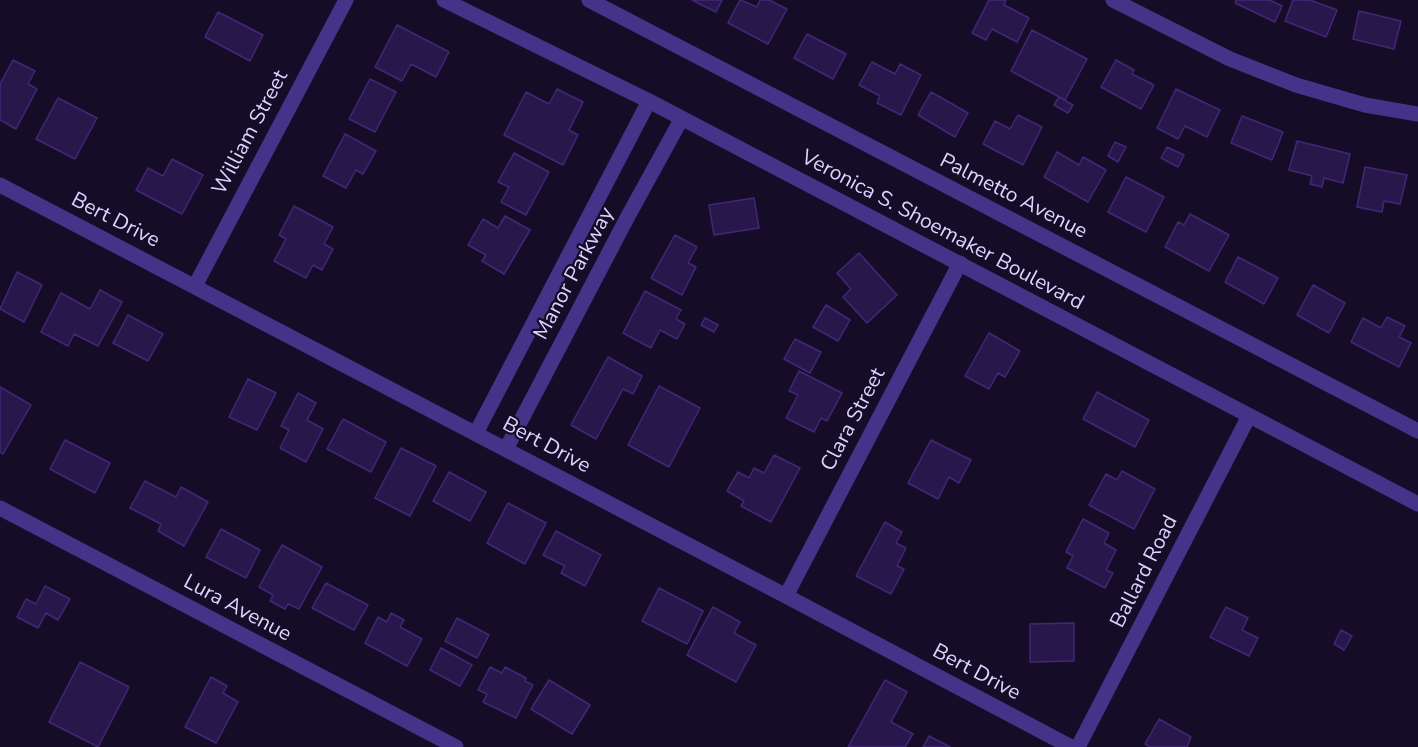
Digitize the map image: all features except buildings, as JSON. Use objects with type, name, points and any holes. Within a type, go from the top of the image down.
[{"type":"street","name":"William Street","points":[[195,286],[346,0]]},
{"type":"street","name":"Veronica S. Shoemaker Boulevard","points":[[444,0],[682,118],[1418,504]]},
{"type":"street","name":"Palmetto Avenue","points":[[589,0],[1418,430]]},
{"type":"street","points":[[1113,0],[1230,59],[1296,86],[1365,105],[1418,114]]},
{"type":"street","name":"Manor Parkway","points":[[476,433],[649,101]]},
{"type":"street","name":"Manor Parkway","points":[[506,449],[682,118]]},
{"type":"street","name":"Bert Drive","points":[[0,185],[1071,747]]},
{"type":"street","name":"Clara Street","points":[[786,596],[960,263]]},
{"type":"street","name":"Ballard Road","points":[[1078,747],[1249,416]]},
{"type":"street","name":"Lura Avenue","points":[[0,508],[456,747]]}]
